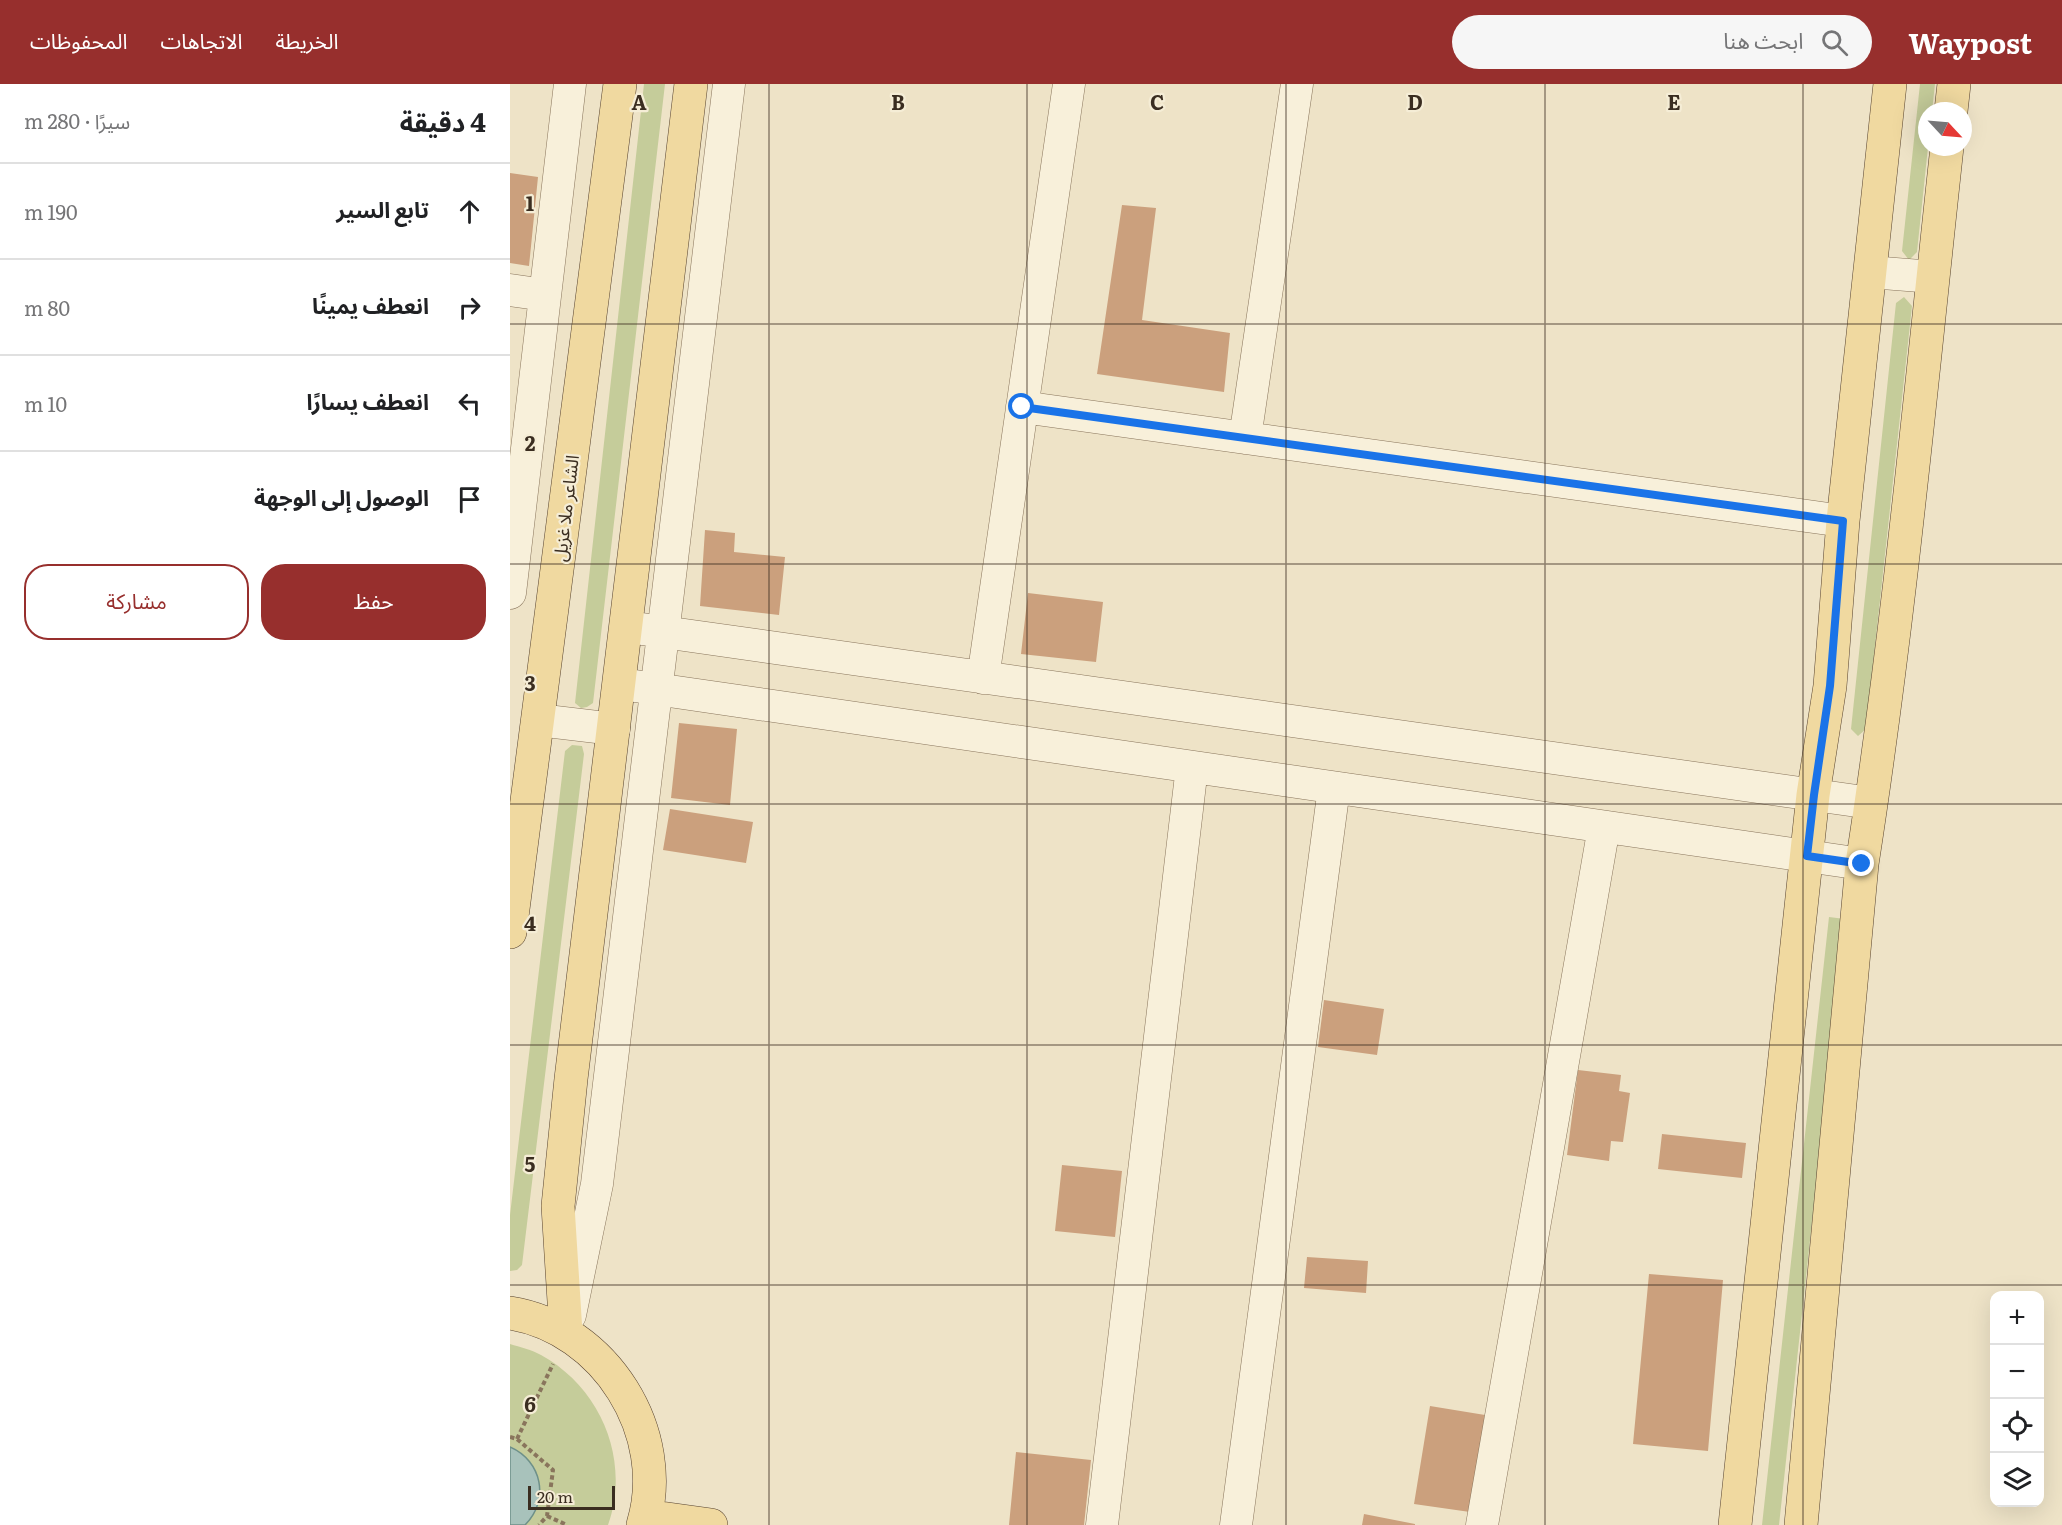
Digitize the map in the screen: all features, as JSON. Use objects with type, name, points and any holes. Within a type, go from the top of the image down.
[{"type":"main road","name":"الشاعر ملا غزيل","points":[[510,932],[620,84]]},
{"type":"main road","points":[[566,1333],[558,1206],[692,84]]},
{"type":"main road","points":[[1735,1525],[1807,856],[1830,686],[1843,521],[1890,84]]},
{"type":"main road","points":[[1952,102],[1954,84]]},
{"type":"main road","points":[[1808,1523],[1862,864],[1946,156]]},
{"type":"main road","points":[[510,1313],[526,1316],[566,1333],[600,1359],[626,1392],[643,1431],[650,1473],[644,1520],[711,1525]]},
{"type":"street","points":[[510,593],[570,84]]},
{"type":"street","points":[[566,1333],[597,1184],[729,84]]},
{"type":"street","points":[[983,678],[1069,84]]},
{"type":"street","points":[[1245,438],[1297,84]]},
{"type":"street","points":[[1870,272],[1933,277]]},
{"type":"street","points":[[510,290],[545,295]]},
{"type":"street","points":[[1022,407],[1843,521]]},
{"type":"street","points":[[626,626],[1871,803]]},
{"type":"street","points":[[619,684],[1862,864]]},
{"type":"street","points":[[538,720],[614,729]]},
{"type":"street","points":[[1102,1525],[1192,767]]},
{"type":"street","points":[[1236,1525],[1334,788]]},
{"type":"street","points":[[1482,1525],[1604,827]]},
{"type":"path","points":[[517,1439],[553,1364]]},
{"type":"path","points":[[510,1437],[517,1439],[553,1470],[547,1516],[539,1525]]},
{"type":"path","points":[[547,1516],[567,1525]]},
{"type":"green space","points":[[644,84],[665,84],[593,703],[581,708],[575,703]]},
{"type":"green space","points":[[1920,84],[1935,84],[1933,102],[1918,102]]},
{"type":"green space","points":[[1918,103],[1918,156],[1927,156],[1917,252],[1909,260],[1902,251]]},
{"type":"green space","points":[[1904,297],[1912,306],[1866,729],[1858,736],[1851,729],[1896,303]]},
{"type":"green space","points":[[572,745],[582,746],[584,754],[522,1265],[517,1270],[510,1271],[510,1215],[565,751]]},
{"type":"green space","points":[[1829,917],[1845,919],[1779,1525],[1762,1525]]},
{"type":"green space","points":[[510,1344],[537,1353],[562,1369],[580,1386],[595,1406],[606,1428],[613,1451],[616,1476],[614,1500],[608,1525],[510,1525]]},
{"type":"water","points":[[510,1447],[521,1453],[529,1462],[539,1482],[538,1504],[525,1525],[510,1525]]},
{"type":"building","points":[[510,173],[538,177],[529,266],[510,263]]},
{"type":"building","points":[[1122,205],[1156,208],[1142,320],[1230,333],[1224,392],[1097,374]]},
{"type":"building","points":[[705,530],[735,533],[734,552],[785,557],[779,615],[700,606]]},
{"type":"building","points":[[1028,593],[1103,602],[1096,662],[1021,654]]},
{"type":"building","points":[[679,723],[737,729],[730,805],[671,798]]},
{"type":"building","points":[[670,809],[753,822],[746,863],[663,850]]},
{"type":"building","points":[[1324,1000],[1384,1009],[1377,1055],[1318,1047]]},
{"type":"building","points":[[1578,1070],[1621,1075],[1619,1091],[1630,1093],[1623,1142],[1611,1141],[1609,1161],[1567,1155]]},
{"type":"building","points":[[1662,1134],[1746,1143],[1742,1178],[1658,1169]]},
{"type":"building","points":[[1062,1165],[1122,1171],[1115,1237],[1055,1231]]},
{"type":"building","points":[[1307,1257],[1368,1261],[1366,1293],[1304,1288]]},
{"type":"building","points":[[1649,1274],[1723,1280],[1708,1451],[1633,1444]]},
{"type":"building","points":[[1430,1406],[1485,1415],[1470,1512],[1414,1504]]},
{"type":"building","points":[[1016,1452],[1091,1460],[1084,1525],[1009,1525]]},
{"type":"building","points":[[1364,1514],[1415,1524],[1415,1525],[1362,1525]]},
{"type":"route","points":[[1022,407],[1843,521],[1830,686],[1807,856],[1862,864]]}]
